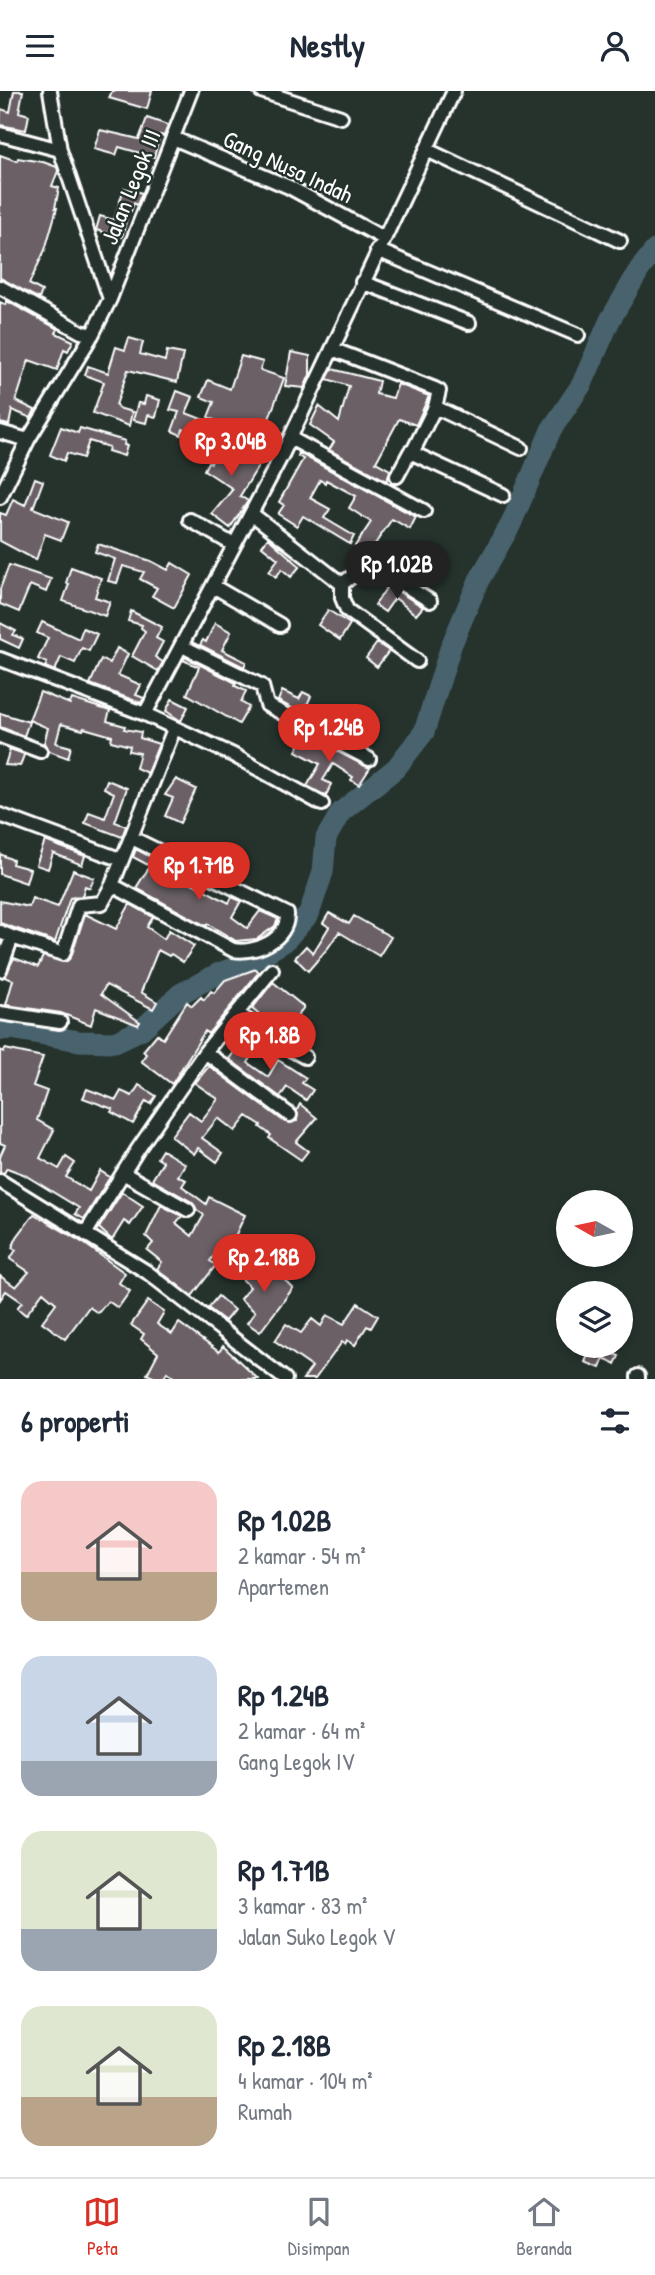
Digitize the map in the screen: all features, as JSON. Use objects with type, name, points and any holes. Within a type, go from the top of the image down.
[{"type":"street","points":[[41,91],[51,96],[60,150],[110,299]]},
{"type":"street","name":"Jalan Legok III","points":[[0,497],[28,439],[92,335],[110,299],[191,91]]},
{"type":"street","points":[[261,91],[341,117]]},
{"type":"street","points":[[145,714],[283,453],[454,91]]},
{"type":"street","points":[[0,134],[60,150]]},
{"type":"street","name":"Gang Nusa Indah","points":[[173,138],[289,187],[380,244],[578,335]]},
{"type":"street","points":[[428,150],[620,241]]},
{"type":"street","points":[[362,282],[469,323]]},
{"type":"street","points":[[0,287],[81,332],[92,335]]},
{"type":"street","points":[[332,349],[439,391],[435,407],[397,476]]},
{"type":"street","points":[[435,407],[521,448]]},
{"type":"street","points":[[233,431],[283,453]]},
{"type":"street","points":[[0,432],[28,439]]},
{"type":"street","points":[[290,438],[424,511]]},
{"type":"street","points":[[412,453],[503,495]]},
{"type":"street","points":[[252,514],[342,584]]},
{"type":"street","points":[[190,520],[234,545]]},
{"type":"street","points":[[342,584],[369,563],[430,601]]},
{"type":"street","points":[[342,584],[342,598],[347,610],[417,661]]},
{"type":"street","points":[[213,586],[280,625]]},
{"type":"street","points":[[182,646],[262,686],[267,705],[369,759]]},
{"type":"street","points":[[0,659],[145,714],[233,755],[322,804]]},
{"type":"street","points":[[0,970],[6,935],[63,954],[79,905],[102,903],[132,838],[174,729]]},
{"type":"street","points":[[0,736],[40,751]]},
{"type":"street","points":[[0,815],[122,860]]},
{"type":"street","points":[[112,885],[233,950],[253,950],[270,942],[281,933],[288,921],[287,914],[132,838]]},
{"type":"street","points":[[85,1234],[205,1052],[272,970]]},
{"type":"street","points":[[0,1013],[60,1022]]},
{"type":"street","points":[[237,1013],[281,1044],[305,1057]]},
{"type":"street","points":[[205,1052],[290,1115]]},
{"type":"street","points":[[123,1173],[188,1210]]},
{"type":"street","points":[[0,1181],[147,1272],[285,1379]]},
{"type":"building","points":[[14,91],[23,91],[19,112],[29,115],[26,130],[0,125],[1,109],[10,112]]},
{"type":"building","points":[[112,91],[152,91],[147,109],[109,98]]},
{"type":"building","points":[[147,118],[168,125],[164,136],[160,135],[154,157],[119,147],[116,155],[94,149],[100,130],[139,139]]},
{"type":"building","points":[[0,155],[17,161],[18,158],[57,167],[52,186],[59,188],[57,208],[45,250],[29,284],[42,291],[39,299],[0,278]]},
{"type":"building","points":[[124,188],[142,193],[137,205],[134,203],[131,211],[129,210],[122,237],[96,230],[100,216],[114,220]]},
{"type":"building","points":[[7,301],[58,329],[56,333],[73,341],[68,351],[64,349],[57,370],[29,360],[16,401],[35,410],[31,418],[12,410],[9,425],[0,423],[0,302],[6,305]]},
{"type":"building","points":[[129,338],[143,342],[140,354],[165,361],[167,351],[183,354],[177,382],[128,370],[116,405],[132,412],[129,426],[93,413],[104,382],[85,375],[88,366],[108,373],[116,347],[125,350]]},
{"type":"building","points":[[291,352],[310,356],[310,375],[304,388],[285,386]]},
{"type":"building","points":[[241,356],[263,362],[260,370],[284,378],[266,427],[282,434],[279,442],[237,423],[226,426],[208,417],[214,402],[201,397],[208,380],[230,389]]},
{"type":"building","points":[[332,369],[379,381],[376,394],[393,398],[398,384],[429,396],[416,425],[399,419],[376,462],[390,470],[387,481],[329,450],[334,442],[310,425],[319,406],[339,422],[349,386],[327,379]]},
{"type":"building","points":[[177,391],[193,397],[186,413],[207,421],[201,436],[183,429],[181,435],[172,431],[179,412],[170,410]]},
{"type":"building","points":[[146,396],[160,400],[156,417],[148,415],[146,423],[133,420],[138,403],[144,404]]},
{"type":"building","points":[[61,427],[78,433],[80,428],[125,441],[124,445],[127,446],[124,456],[108,451],[109,447],[89,441],[83,458],[67,453],[64,461],[50,455]]},
{"type":"building","points":[[225,429],[226,437],[242,445],[239,452],[259,465],[240,496],[248,501],[230,528],[212,514],[233,489],[204,470],[208,462],[211,463],[222,442],[219,441]]},
{"type":"building","points":[[299,453],[416,517],[410,529],[392,519],[373,547],[411,571],[408,577],[355,546],[371,522],[349,508],[356,496],[326,480],[325,483],[320,480],[310,498],[330,509],[324,518],[354,536],[350,544],[303,516],[297,526],[278,514],[284,505],[279,502],[303,459],[298,456]]},
{"type":"building","points":[[35,478],[43,481],[33,508],[68,522],[61,540],[45,534],[36,560],[0,541],[0,513],[6,515],[13,499],[25,505]]},
{"type":"building","points":[[268,538],[300,566],[291,577],[282,569],[276,577],[269,571],[278,559],[262,546]]},
{"type":"building","points":[[98,544],[151,561],[168,570],[172,563],[192,575],[174,608],[152,596],[157,588],[140,579],[144,572],[123,566],[117,583],[108,581],[115,559],[95,552]]},
{"type":"building","points":[[9,565],[51,579],[46,592],[30,585],[19,612],[0,604],[0,589]]},
{"type":"building","points":[[71,567],[101,578],[95,597],[110,602],[105,616],[63,601]]},
{"type":"building","points":[[388,585],[423,607],[416,615],[395,598],[385,612],[375,605]]},
{"type":"building","points":[[328,610],[350,624],[340,640],[318,625]]},
{"type":"building","points":[[131,611],[162,627],[156,638],[163,642],[155,657],[163,662],[158,671],[132,656],[145,631],[141,628],[142,625],[128,621]]},
{"type":"building","points":[[42,622],[79,639],[83,628],[97,634],[89,651],[82,648],[75,663],[61,657],[55,671],[45,667],[47,663],[38,659],[48,638],[37,633]]},
{"type":"building","points":[[0,623],[16,631],[13,635],[23,639],[19,648],[0,639]]},
{"type":"building","points":[[215,623],[231,632],[222,650],[246,662],[244,667],[200,645],[203,640],[206,642]]},
{"type":"building","points":[[377,643],[389,651],[377,667],[366,658]]},
{"type":"building","points":[[117,648],[128,654],[118,675],[141,685],[136,695],[144,698],[141,703],[90,684],[101,659],[110,663]]},
{"type":"building","points":[[185,657],[236,683],[235,686],[246,691],[241,702],[249,707],[239,724],[187,694],[199,667],[183,660]]},
{"type":"building","points":[[282,691],[299,699],[303,692],[311,696],[303,714],[278,701]]},
{"type":"building","points":[[40,692],[70,704],[72,699],[110,711],[107,721],[125,726],[124,729],[141,732],[140,738],[159,744],[147,773],[136,768],[140,753],[129,751],[130,746],[111,741],[112,736],[84,728],[83,730],[61,724],[56,743],[71,747],[68,758],[49,751],[44,743],[48,728],[29,720]]},
{"type":"building","points":[[172,699],[188,707],[181,721],[166,711]]},
{"type":"building","points":[[0,713],[29,722],[24,736],[0,727]]},
{"type":"building","points":[[305,735],[370,768],[359,785],[351,780],[353,777],[333,764],[323,780],[331,784],[326,796],[307,786],[320,764],[296,751]]},
{"type":"building","points":[[10,749],[27,755],[24,755],[20,766],[5,765]]},
{"type":"building","points":[[176,779],[196,789],[180,823],[165,816],[173,798],[165,795]]},
{"type":"building","points":[[107,780],[127,788],[115,822],[126,826],[122,837],[85,823],[89,812],[105,818],[114,793],[104,788]]},
{"type":"building","points":[[45,841],[85,856],[82,865],[53,853],[48,869],[36,865]]},
{"type":"building","points":[[136,849],[229,903],[232,897],[241,901],[232,917],[247,928],[260,911],[278,919],[275,926],[257,939],[236,941],[136,888],[150,866],[133,857]]},
{"type":"building","points":[[0,854],[13,860],[12,864],[30,869],[26,883],[0,874]]},
{"type":"building","points":[[73,870],[94,878],[90,888],[85,886],[82,896],[70,898],[55,942],[0,923],[0,901],[29,907],[32,898],[58,907]]},
{"type":"building","points":[[130,904],[153,917],[147,927],[164,939],[169,930],[194,946],[183,962],[158,950],[141,992],[157,1002],[153,1009],[106,985],[101,994],[140,1022],[138,1025],[96,1008],[91,1025],[61,1013],[6,1005],[13,980],[4,977],[14,958],[38,967],[43,956],[65,962],[71,957],[85,914],[116,929]]},
{"type":"building","points":[[329,913],[349,924],[354,916],[391,937],[379,956],[339,932],[308,971],[295,958],[306,946],[313,953],[329,927],[323,923]]},
{"type":"building","points":[[256,969],[259,972],[208,1034],[205,1031],[172,1084],[141,1061],[146,1054],[143,1051],[157,1034],[163,1039],[187,1002],[192,1006],[201,997],[204,1000],[211,991],[214,993],[225,980]]},
{"type":"building","points":[[273,982],[304,1007],[284,1034],[252,1009]]},
{"type":"building","points":[[246,1035],[259,1044],[248,1063],[268,1077],[278,1060],[306,1078],[302,1083],[313,1090],[306,1100],[287,1087],[280,1097],[229,1059]]},
{"type":"building","points":[[5,1049],[43,1057],[33,1086],[47,1091],[37,1120],[54,1130],[40,1158],[59,1169],[66,1157],[75,1163],[66,1177],[89,1191],[100,1171],[110,1177],[84,1219],[75,1214],[79,1208],[23,1174],[7,1168],[4,1173],[0,1172],[0,1156],[5,1145],[0,1143],[0,1050],[4,1052]]},
{"type":"building","points":[[209,1066],[285,1122],[297,1121],[300,1104],[317,1118],[296,1142],[308,1151],[301,1160],[269,1138],[271,1135],[260,1127],[261,1125],[247,1116],[235,1131],[218,1118],[202,1138],[223,1153],[217,1162],[198,1148],[194,1154],[171,1136],[189,1112],[201,1121],[218,1099],[195,1083]]},
{"type":"building","points":[[139,1085],[156,1096],[151,1104],[146,1101],[133,1124],[111,1112],[113,1109],[83,1098],[87,1089],[116,1100],[121,1091],[132,1096]]},
{"type":"building","points":[[162,1150],[185,1164],[178,1176],[186,1180],[182,1186],[206,1204],[209,1197],[245,1215],[231,1245],[224,1242],[210,1261],[216,1265],[192,1296],[157,1269],[162,1262],[147,1250],[153,1243],[146,1236],[161,1205],[182,1216],[176,1223],[192,1236],[204,1215],[192,1202],[152,1180],[163,1162],[157,1158]]},
{"type":"building","points":[[122,1192],[143,1206],[130,1225],[124,1221],[112,1240],[99,1228]]},
{"type":"building","points":[[34,1214],[85,1244],[125,1273],[119,1283],[130,1291],[118,1308],[108,1301],[98,1313],[89,1307],[65,1339],[42,1322],[56,1303],[43,1292],[26,1315],[17,1308],[22,1302],[6,1291],[0,1300],[0,1276],[16,1287],[29,1272],[10,1259],[16,1250],[12,1248],[17,1237]]},
{"type":"building","points":[[291,1251],[309,1264],[302,1272],[285,1260]]},
{"type":"building","points":[[247,1263],[259,1275],[270,1263],[293,1288],[260,1332],[247,1323],[255,1312],[240,1299],[250,1287],[237,1274]]},
{"type":"building","points":[[218,1296],[234,1310],[225,1321],[208,1308]]},
{"type":"building","points":[[148,1301],[164,1312],[157,1324],[172,1334],[179,1323],[219,1352],[223,1346],[258,1379],[176,1379],[167,1372],[163,1379],[157,1379],[147,1374],[158,1353],[141,1339],[144,1334],[131,1325]]},
{"type":"building","points":[[358,1303],[378,1316],[371,1328],[367,1326],[355,1345],[347,1340],[345,1344],[342,1342],[315,1379],[303,1379],[312,1367],[275,1341],[286,1324],[301,1333],[312,1319],[321,1326],[327,1315],[344,1324]]},
{"type":"building","points":[[587,1358],[604,1358],[600,1368],[585,1362]]},
{"type":"building","points":[[604,1358],[618,1358],[615,1364]]},
{"type":"waterway","points":[[0,1030],[11,1029],[79,1041],[115,1042],[142,1029],[180,994],[219,973],[254,960],[284,942],[309,914],[323,872],[326,838],[341,812],[396,768],[424,732],[451,646],[479,580],[511,524],[551,430],[582,384],[610,320],[640,269],[655,250]]}]
